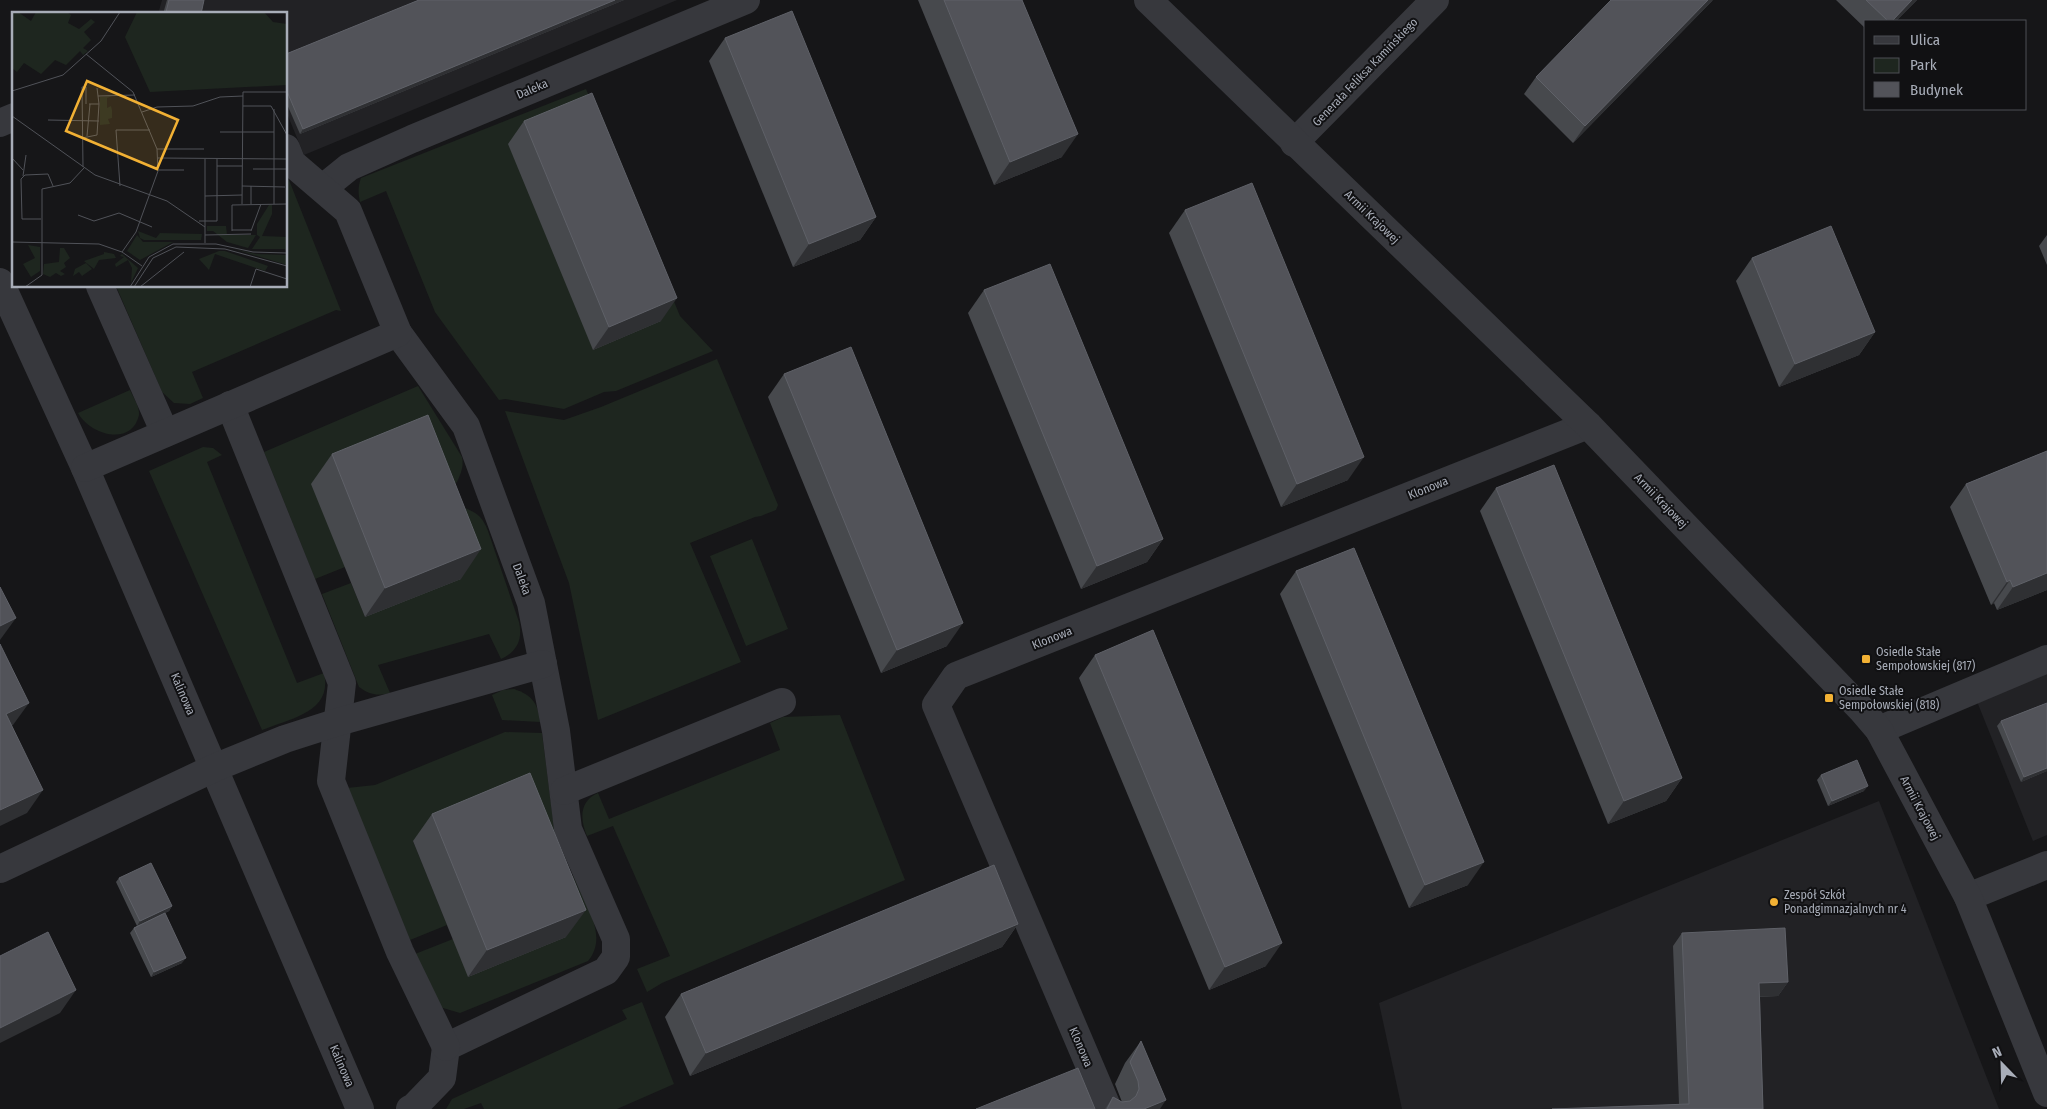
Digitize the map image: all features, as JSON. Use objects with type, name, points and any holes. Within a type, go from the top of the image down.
[{"type":"street","name":"Daleka","points":[[322,188],[349,167],[403,143],[746,0]]},
{"type":"street","name":"Armii Krajowej","points":[[1148,0],[1588,425],[1861,709],[1878,730],[1968,897],[2047,1093]]},
{"type":"street","name":"Generała Feliksa Kamińskiego","points":[[1294,143],[1435,0]]},
{"type":"street","points":[[0,123],[12,118]]},
{"type":"street","name":"Daleka","points":[[288,153],[292,163],[348,211],[398,333],[466,426],[530,603],[556,731],[568,829],[616,940],[616,957],[606,971],[446,1047]]},
{"type":"street","name":"Kalinowa","points":[[0,282],[85,468],[360,1109]]},
{"type":"street","points":[[101,288],[166,433]]},
{"type":"street","points":[[85,468],[398,333]]},
{"type":"street","points":[[230,405],[342,683],[330,781],[400,952],[446,1047],[442,1078],[410,1109]]},
{"type":"street","name":"Klonowa","points":[[1108,1109],[936,705],[956,676],[1588,425]]},
{"type":"street","points":[[1878,730],[2047,659]]},
{"type":"street","points":[[0,869],[214,768],[285,739],[338,722],[543,664]]},
{"type":"street","points":[[564,791],[782,702]]},
{"type":"street","points":[[1968,897],[2047,864]]},
{"type":"shaded area","points":[[162,0],[677,0],[304,155],[288,116],[288,12],[159,12]]},
{"type":"shaded area","points":[[2047,670],[2047,835],[2033,841],[1976,699]]},
{"type":"shaded area","name":"Zespół Szkół Ponadgimnazjalnych nr 4","points":[[1879,801],[1999,1109],[1402,1109],[1379,1003]]},
{"type":"green space","points":[[586,89],[680,316],[713,351],[616,391],[604,392],[564,409],[505,399],[499,400],[435,312],[386,191],[360,202],[360,181],[361,178]]},
{"type":"green space","points":[[288,179],[341,311],[336,310],[192,372],[203,398],[190,404],[174,403],[162,392],[117,288],[288,288]]},
{"type":"green space","points":[[717,359],[778,505],[776,510],[690,543],[741,662],[598,720],[569,583],[505,411],[564,420],[601,407]]},
{"type":"green space","points":[[418,386],[462,457],[461,473],[457,482],[345,567],[315,579],[264,452]]},
{"type":"green space","points":[[130,390],[137,405],[139,415],[135,425],[128,431],[120,434],[101,432],[84,421],[78,413]]},
{"type":"green space","points":[[203,447],[213,448],[222,455],[207,462],[297,683],[324,673],[325,686],[322,697],[316,705],[297,717],[262,730],[149,471]]},
{"type":"green space","points":[[465,508],[479,516],[488,531],[519,622],[520,634],[518,644],[511,653],[501,659],[489,634],[378,665],[390,693],[377,695],[367,692],[359,687],[322,594],[351,583],[365,617],[454,509]]},
{"type":"green space","points":[[752,539],[788,629],[746,646],[710,556]]},
{"type":"green space","points":[[514,689],[530,697],[538,710],[540,722],[502,720],[492,695],[503,690]]},
{"type":"green space","points":[[840,715],[905,880],[662,983],[647,992],[637,969],[670,956],[613,826],[587,836],[582,817],[587,801],[598,793],[609,819],[780,750],[770,723],[783,717]]},
{"type":"green space","points":[[505,732],[542,733],[555,835],[413,841],[447,925],[410,940],[347,788],[375,785]]},
{"type":"green space","points":[[569,872],[574,878],[589,909],[596,931],[594,951],[588,961],[460,1013],[443,1008],[436,1002],[415,954],[453,939]]},
{"type":"green space","points":[[642,1002],[674,1084],[617,1109],[484,1109],[481,1103],[464,1109],[446,1109],[452,1099],[627,1019],[622,1010]]},
{"type":"building","points":[[169,0],[204,0],[201,12],[166,12]]},
{"type":"building","points":[[419,0],[615,0],[303,129],[288,94],[288,53]]},
{"type":"building","points":[[944,0],[1022,0],[1078,134],[1010,162]]},
{"type":"building","points":[[1611,0],[1708,0],[1585,126],[1536,77]]},
{"type":"building","points":[[1866,0],[1912,0],[1893,20],[1887,20]]},
{"type":"building","points":[[792,11],[876,217],[809,244],[725,38]]},
{"type":"building","points":[[592,93],[677,298],[609,327],[524,121]]},
{"type":"building","points":[[1252,183],[1364,457],[1297,484],[1185,210]]},
{"type":"building","points":[[1831,226],[1875,332],[1795,364],[1752,258]]},
{"type":"building","points":[[1050,264],[1163,539],[1097,566],[984,290]]},
{"type":"building","points":[[851,347],[963,623],[897,650],[784,374]]},
{"type":"building","points":[[428,415],[481,549],[385,588],[332,454]]},
{"type":"building","points":[[2047,451],[2047,573],[2013,587],[2010,580],[2007,582],[1966,484]]},
{"type":"building","points":[[1554,465],[1682,778],[1624,801],[1496,488]]},
{"type":"building","points":[[1354,548],[1484,862],[1425,885],[1296,571]]},
{"type":"building","points":[[0,587],[16,618],[0,626]]},
{"type":"building","points":[[1153,630],[1282,943],[1225,967],[1095,655]]},
{"type":"building","points":[[0,644],[29,703],[6,714],[43,790],[0,810]]},
{"type":"building","points":[[2047,703],[2047,768],[2024,777],[2001,721]]},
{"type":"building","points":[[1857,760],[1868,786],[1832,801],[1821,775]]},
{"type":"building","points":[[530,773],[586,910],[487,950],[432,814]]},
{"type":"building","points":[[151,863],[172,906],[140,921],[119,878]]},
{"type":"building","points":[[994,865],[1018,924],[706,1053],[681,994]]},
{"type":"building","points":[[165,913],[186,958],[154,972],[134,928]]},
{"type":"building","points":[[1785,928],[1788,982],[1759,983],[1763,1109],[1552,1109],[1689,1104],[1682,933]]},
{"type":"building","points":[[48,932],[76,990],[0,1028],[0,956]]},
{"type":"building","points":[[1141,1041],[1166,1100],[1144,1109],[1107,1109],[1113,1097],[1122,1102],[1130,1101],[1136,1096],[1139,1089],[1138,1081],[1130,1062]]},
{"type":"building","points":[[1078,1068],[1095,1109],[976,1109]]},
{"type":"place","name":"Osiedle Stałe Sempołowskiej (817)","points":[[1866,659]]},
{"type":"place","name":"Osiedle Stałe Sempołowskiej (818)","points":[[1829,698]]},
{"type":"place","name":"Zespół Szkół Ponadgimnazjalnych nr 4","points":[[1774,902]]}]
